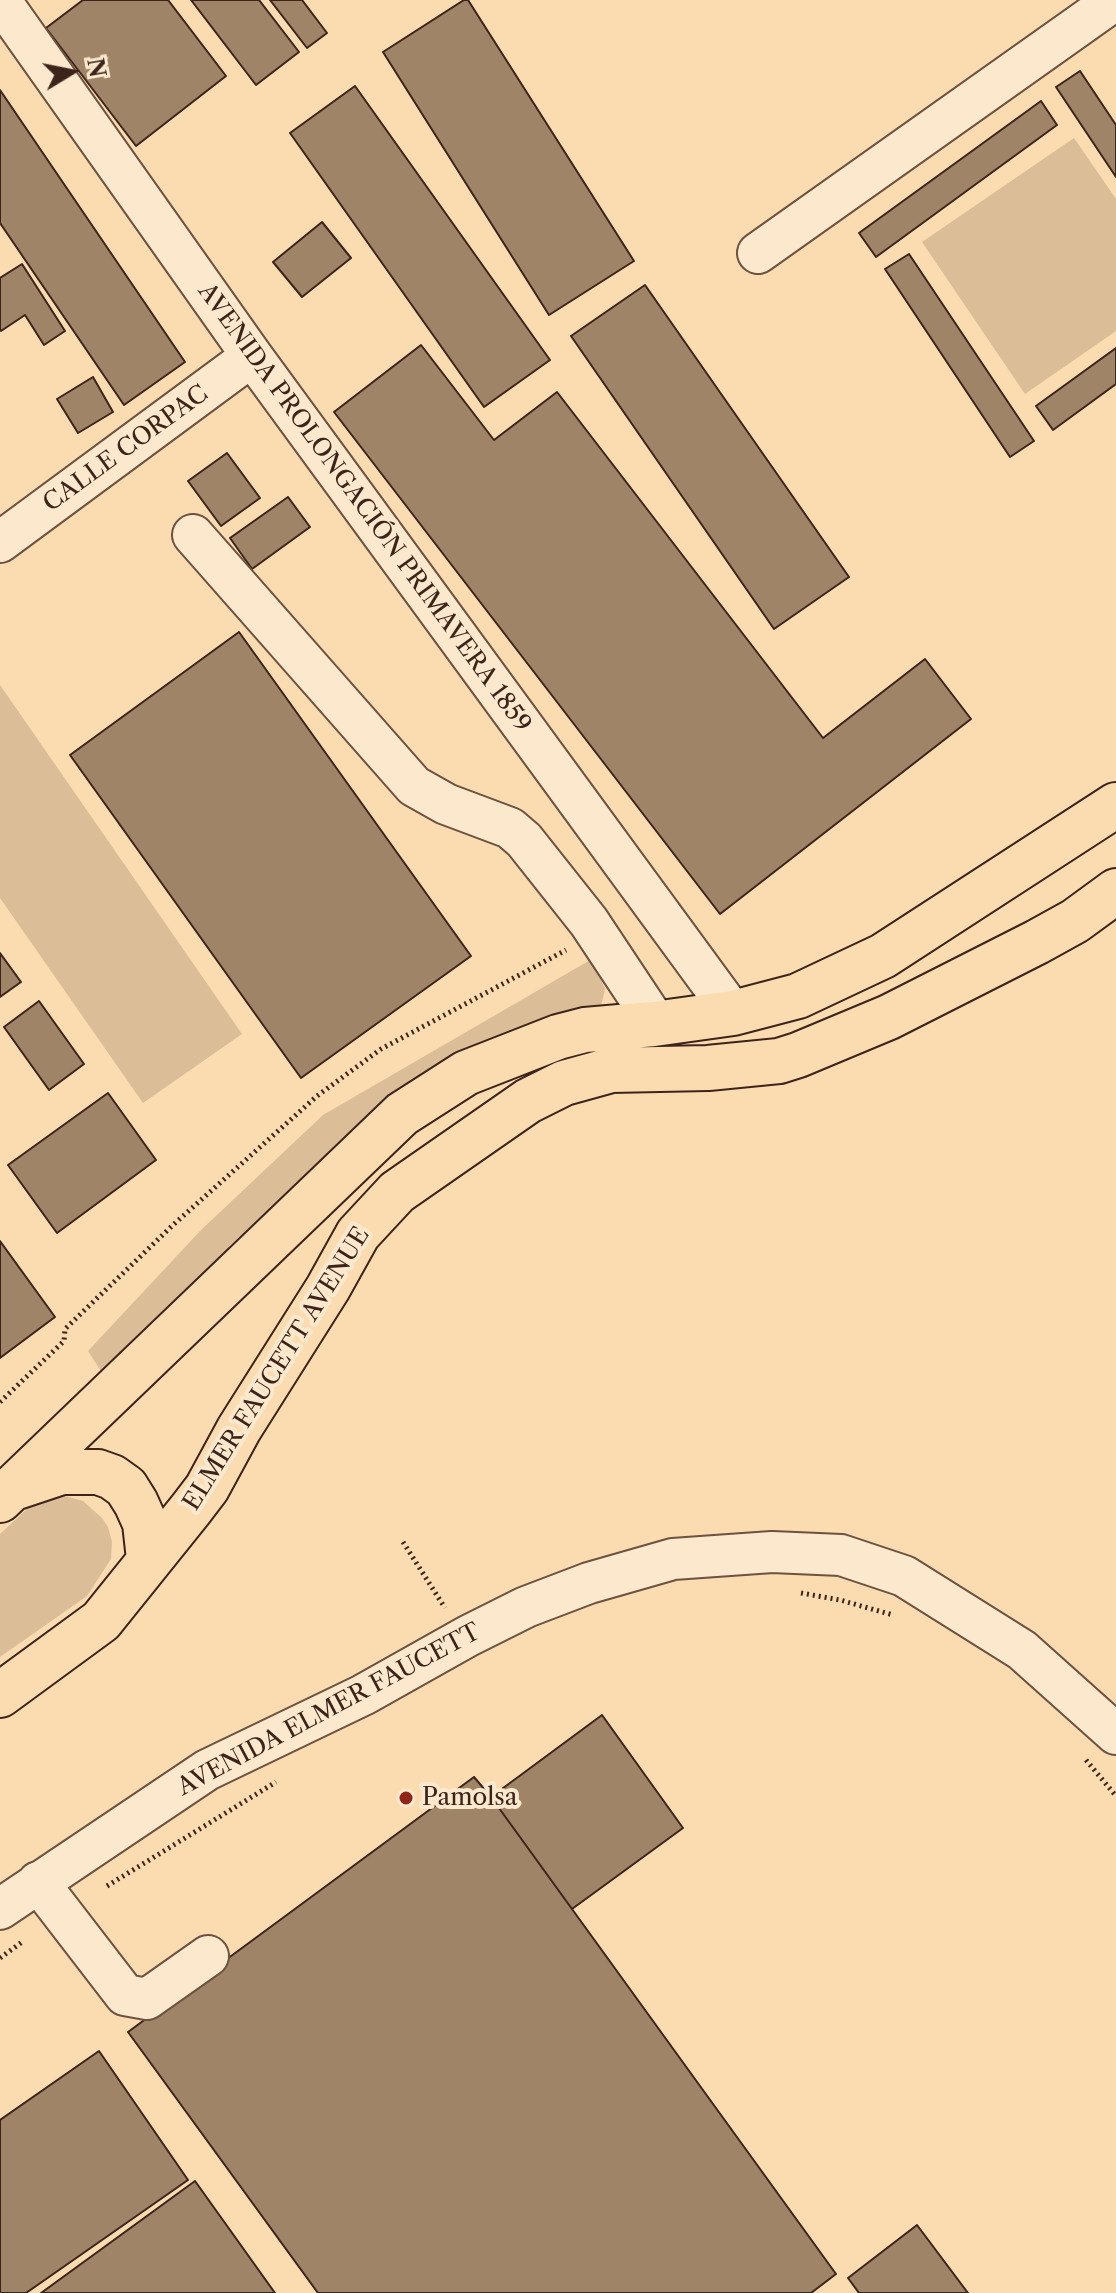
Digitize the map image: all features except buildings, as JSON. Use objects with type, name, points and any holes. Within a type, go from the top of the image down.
[{"type":"highway","points":[[4,1489],[402,1114],[466,1073],[558,1037],[585,1030],[733,1013],[798,996],[883,956],[1116,805]]},
{"type":"highway","name":"ELMER FAUCETT AVENUE","points":[[0,1695],[101,1621],[207,1488],[239,1429],[328,1288],[358,1234],[397,1192],[528,1101],[564,1083],[611,1070],[708,1068],[779,1061],[798,1055],[889,1017],[1037,942],[1075,921],[1116,891]]},
{"type":"highway","points":[[4,1489],[62,1472],[98,1472],[112,1477],[126,1487],[136,1503],[145,1523],[149,1559]]},
{"type":"street","points":[[758,253],[1115,0]]},
{"type":"street","name":"AVENIDA PROLONGACIÓN PRIMAVERA 1859","points":[[2,1],[252,356],[733,1013]]},
{"type":"street","name":"CALLE CORPAC","points":[[0,542],[252,356]]},
{"type":"street","points":[[193,535],[414,786],[446,804],[510,828],[539,857],[597,934],[654,1024]]},
{"type":"street","name":"AVENIDA ELMER FAUCETT","points":[[0,1909],[207,1770],[363,1695],[526,1607],[589,1583],[673,1559],[772,1552],[841,1555],[904,1576],[1022,1650],[1116,1734]]},
{"type":"street","points":[[38,1882],[125,1995],[147,1999],[208,1956]]},
{"type":"path","points":[[0,1402],[64,1341],[65,1329],[317,1096],[381,1049],[597,934]]},
{"type":"path","points":[[403,1542],[439,1601]]},
{"type":"path","points":[[798,1593],[840,1600],[894,1616]]},
{"type":"path","points":[[1085,1759],[1116,1796]]},
{"type":"path","points":[[0,1958],[62,1914],[289,1774]]},
{"type":"shaded area","points":[[1074,138],[1116,199],[1116,331],[1025,394],[922,242]]},
{"type":"shaded area","points":[[0,685],[242,1034],[143,1103],[0,898]]},
{"type":"shaded area","points":[[592,959],[605,989],[601,1006],[474,1083],[338,1149],[229,1246],[240,1268],[106,1379],[88,1351],[201,1230],[323,1115]]},
{"type":"shaded area","points":[[54,1493],[83,1501],[102,1518],[112,1542],[111,1559],[87,1596],[0,1657],[0,1534],[40,1497]]},
{"type":"place","name":"Pamolsa","points":[[406,1798]]}]
